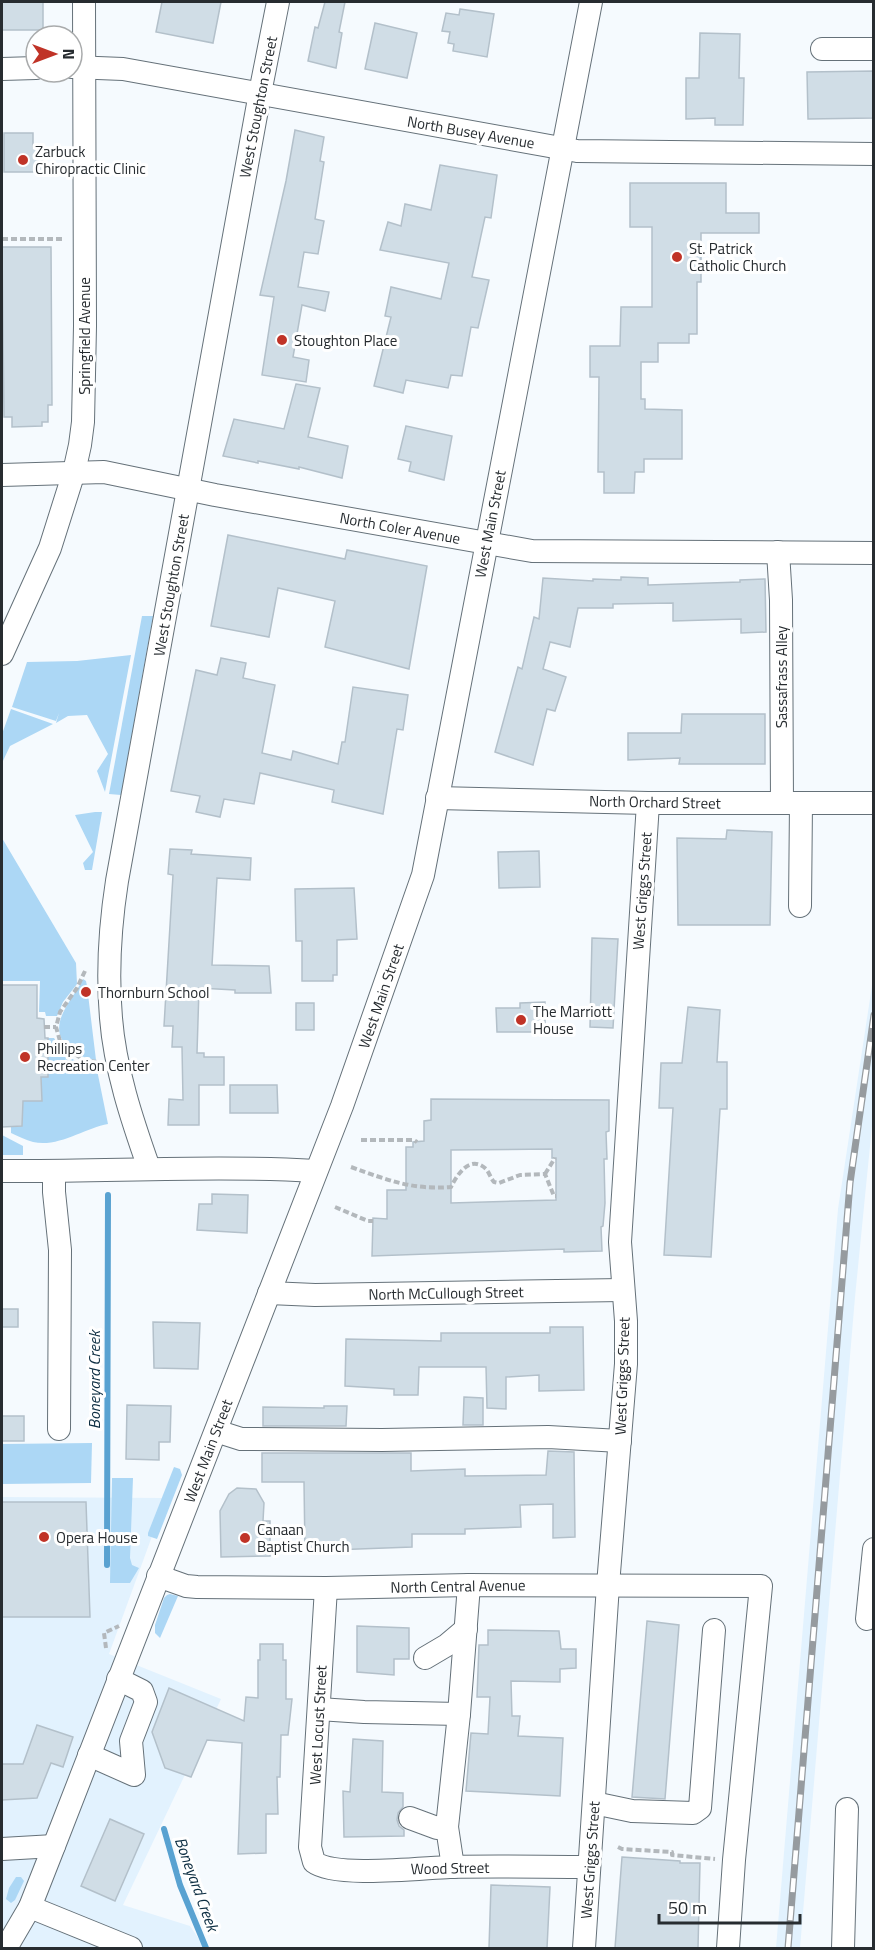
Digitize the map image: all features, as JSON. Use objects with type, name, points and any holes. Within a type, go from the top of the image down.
[{"type":"street","name":"Springfield Avenue","points":[[82,24],[84,2]]},
{"type":"street","name":"West Stoughton Street","points":[[149,1168],[136,1131],[118,1062],[110,1009],[111,925],[117,881],[278,2]]},
{"type":"street","name":"West Main Street","points":[[5,1946],[17,1917],[54,1846],[216,1431],[342,1106],[423,875],[591,2]]},
{"type":"street","points":[[822,49],[873,49]]},
{"type":"street","name":"North Busey Avenue","points":[[84,67],[123,69],[562,149],[592,152],[873,154]]},
{"type":"street","points":[[2,69],[24,68]]},
{"type":"street","name":"Springfield Avenue","points":[[2,654],[50,548],[79,454],[83,422],[78,84]]},
{"type":"street","name":"North Coler Avenue","points":[[2,475],[104,472],[188,490],[532,551],[873,553]]},
{"type":"street","name":"Sassafrass Alley","points":[[778,552],[800,906]]},
{"type":"street","name":"North Orchard Street","points":[[436,798],[648,803],[873,804]]},
{"type":"street","name":"West Griggs Street","points":[[584,1948],[608,1585],[626,1364],[626,1321],[620,1242],[648,803]]},
{"type":"street","points":[[2,1171],[149,1168],[316,1170]]},
{"type":"street","points":[[54,1170],[60,1250],[59,1429]]},
{"type":"street","name":"North McCullough Street","points":[[269,1293],[315,1295],[622,1290]]},
{"type":"street","points":[[216,1431],[241,1439],[382,1440],[548,1437],[620,1440]]},
{"type":"street","points":[[867,1619],[873,1559]]},
{"type":"street","name":"North Central Avenue","points":[[158,1576],[186,1586],[326,1588],[469,1585],[760,1586],[728,1948]]},
{"type":"street","points":[[453,1867],[447,1827],[469,1585]]},
{"type":"street","name":"West Locust Street","points":[[314,1862],[310,1847],[326,1588]]},
{"type":"street","points":[[426,1658],[447,1645],[466,1629]]},
{"type":"street","points":[[594,1803],[633,1811],[693,1813],[700,1808],[714,1630]]},
{"type":"street","points":[[89,1755],[134,1775],[131,1741],[146,1702],[142,1691],[118,1679]]},
{"type":"street","points":[[319,1709],[459,1714]]},
{"type":"street","points":[[843,1948],[847,1809]]},
{"type":"street","points":[[410,1818],[437,1828],[447,1827]]},
{"type":"street","points":[[2,1849],[54,1846]]},
{"type":"street","name":"Wood Street","points":[[314,1862],[326,1868],[358,1870],[589,1867]]},
{"type":"street","points":[[17,1917],[131,1948]]},
{"type":"path","points":[[2,239],[63,239]]},
{"type":"path","points":[[85,970],[77,988],[60,1012],[56,1027],[60,1041],[70,1052],[84,1060],[97,1062]]},
{"type":"path","points":[[44,1027],[56,1027]]},
{"type":"path","points":[[361,1140],[414,1140],[417,1142]]},
{"type":"path","points":[[545,1174],[555,1158]]},
{"type":"path","points":[[351,1167],[402,1185],[432,1188],[451,1187],[462,1168],[470,1165],[486,1169],[494,1182],[499,1183],[520,1175],[545,1174]]},
{"type":"path","points":[[545,1174],[556,1196]]},
{"type":"path","points":[[335,1208],[373,1221]]},
{"type":"path","points":[[106,1648],[104,1633],[120,1625]]},
{"type":"path","points":[[618,1847],[672,1852],[672,1856],[721,1860]]},
{"type":"shaded area","points":[[142,616],[153,616],[121,795],[109,794]]},
{"type":"shaded area","points":[[131,655],[105,792],[97,771],[108,754],[87,715],[68,716],[56,723],[59,713],[56,721],[12,707],[27,662],[77,661]]},
{"type":"shaded area","points":[[11,709],[53,724],[10,746],[2,763],[2,734]]},
{"type":"shaded area","points":[[102,812],[92,870],[85,870],[83,863],[93,852],[75,815]]},
{"type":"shaded area","points":[[2,838],[76,963],[77,984],[63,1002],[57,1016],[46,1016],[45,1012],[39,1012],[40,981],[2,981]]},
{"type":"shaded area","points":[[83,979],[87,986],[96,1060],[81,1056],[69,1048],[62,1040],[59,1031],[63,1013]]},
{"type":"shaded area","points":[[873,979],[873,1116],[855,1297],[800,1948],[776,1948],[838,1209]]},
{"type":"shaded area","points":[[48,1038],[54,1038],[71,1058],[82,1064],[96,1065],[108,1124],[62,1140],[42,1143],[11,1133],[11,1127],[22,1126],[23,1101],[42,1100],[41,1077],[48,1076]]},
{"type":"shaded area","points":[[2,1135],[23,1146],[23,1155],[2,1155]]},
{"type":"shaded area","points":[[92,1443],[91,1483],[2,1484],[2,1444]]},
{"type":"shaded area","points":[[174,1467],[180,1469],[182,1475],[157,1539],[148,1536],[148,1533]]},
{"type":"shaded area","points":[[112,1478],[133,1478],[130,1558],[132,1565],[139,1568],[130,1583],[110,1583]]},
{"type":"shaded area","points":[[2,1497],[166,1498],[109,1654],[221,1699],[123,1905],[190,1926],[205,1948],[2,1948]]},
{"type":"shaded area","points":[[170,1594],[178,1596],[160,1638],[155,1633],[155,1625],[164,1598]]},
{"type":"shaded area","points":[[16,1877],[21,1877],[24,1881],[15,1900],[11,1903],[6,1899],[9,1888]]},
{"type":"building","points":[[2,2],[43,2],[43,24],[24,24],[24,30],[2,30]]},
{"type":"building","points":[[162,2],[221,2],[213,43],[156,32]]},
{"type":"building","points":[[325,2],[345,2],[339,32],[342,33],[336,68],[308,61],[315,27],[318,28]]},
{"type":"building","points":[[460,9],[494,14],[487,57],[453,51],[454,44],[448,43],[450,32],[442,31],[446,13],[459,15]]},
{"type":"building","points":[[375,23],[417,33],[407,78],[365,69]]},
{"type":"building","points":[[700,33],[740,34],[739,78],[744,78],[743,125],[715,125],[715,118],[686,119],[686,78],[699,78]]},
{"type":"building","points":[[873,71],[873,118],[808,119],[807,72]]},
{"type":"building","points":[[295,130],[324,137],[320,161],[324,162],[315,219],[324,221],[318,254],[304,252],[298,287],[329,292],[325,311],[302,305],[293,357],[309,360],[306,382],[262,375],[274,297],[260,295]]},
{"type":"building","name":"Zarbuck Chiropractic Clinic","points":[[4,133],[33,133],[33,147],[43,147],[43,172],[4,172]]},
{"type":"building","points":[[440,165],[497,175],[491,218],[485,217],[472,277],[489,280],[478,328],[471,327],[462,376],[451,375],[448,388],[406,380],[403,393],[374,386],[391,317],[385,316],[391,287],[441,299],[449,263],[380,250],[388,222],[401,226],[405,204],[431,210]]},
{"type":"building","points":[[630,183],[726,183],[726,213],[759,213],[759,233],[701,233],[701,282],[697,282],[697,334],[689,334],[689,343],[658,343],[658,362],[641,362],[641,399],[645,399],[645,409],[682,410],[682,459],[644,459],[644,472],[635,472],[634,493],[604,493],[604,472],[598,472],[599,377],[590,377],[590,346],[620,346],[621,307],[652,307],[652,227],[630,227]]},
{"type":"building","points":[[2,247],[51,247],[52,405],[48,405],[48,422],[42,422],[42,426],[12,427],[12,417],[4,417]]},
{"type":"building","points":[[296,384],[320,388],[308,437],[348,446],[342,478],[299,467],[299,469],[223,456],[234,419],[284,429]]},
{"type":"building","points":[[406,426],[452,436],[444,480],[409,471],[411,462],[398,459]]},
{"type":"building","points":[[228,535],[345,559],[347,550],[427,566],[409,669],[325,647],[335,601],[278,588],[269,637],[211,626]]},
{"type":"building","points":[[621,577],[648,578],[648,585],[765,579],[766,632],[741,633],[741,619],[673,621],[673,603],[613,604],[613,608],[578,608],[570,647],[550,642],[543,669],[566,677],[555,711],[547,709],[533,765],[495,752],[518,667],[522,669],[534,617],[539,619],[543,578],[593,581],[593,579],[621,580]]},
{"type":"building","points":[[221,658],[246,663],[243,678],[275,685],[262,753],[291,760],[293,751],[338,764],[342,742],[345,742],[353,687],[408,695],[403,730],[397,729],[383,814],[332,802],[334,790],[260,773],[254,804],[224,799],[220,817],[196,812],[200,796],[171,791],[196,670],[217,675]]},
{"type":"building","points":[[682,714],[765,714],[765,764],[679,764],[680,758],[628,760],[628,733],[681,733]]},
{"type":"building","points":[[727,830],[772,832],[770,925],[678,925],[677,838],[726,839]]},
{"type":"building","points":[[170,849],[192,850],[191,854],[251,858],[250,880],[217,878],[212,965],[269,966],[271,993],[235,993],[235,990],[199,988],[197,1053],[204,1053],[204,1057],[224,1057],[224,1085],[199,1085],[199,1125],[168,1125],[169,1099],[183,1100],[182,1047],[172,1047],[173,1026],[164,1026],[173,875],[168,874]]},
{"type":"building","points":[[539,851],[540,887],[499,888],[498,852]]},
{"type":"building","points":[[354,888],[357,939],[337,940],[337,975],[333,975],[333,981],[302,981],[302,941],[296,941],[295,889]]},
{"type":"building","points":[[592,938],[618,939],[613,1028],[590,1027]]},
{"type":"building","name":"Phillips Recreation Center","points":[[2,985],[37,985],[37,1018],[44,1019],[45,1038],[48,1038],[48,1077],[41,1077],[42,1101],[23,1101],[22,1126],[2,1127]]},
{"type":"building","name":"The Marriott House","points":[[545,1002],[545,1032],[497,1032],[496,1008],[520,1008],[520,1003]]},
{"type":"building","points":[[296,1003],[314,1003],[314,1030],[296,1030]]},
{"type":"building","points":[[688,1007],[720,1010],[717,1062],[727,1062],[727,1109],[720,1109],[711,1257],[664,1255],[673,1108],[659,1108],[661,1063],[682,1063]]},
{"type":"building","points":[[230,1085],[277,1085],[278,1113],[230,1113]]},
{"type":"building","points":[[431,1099],[609,1100],[609,1131],[606,1132],[607,1159],[604,1159],[605,1203],[603,1226],[601,1227],[602,1251],[564,1252],[564,1249],[372,1256],[373,1218],[387,1219],[387,1190],[406,1190],[406,1147],[413,1147],[413,1142],[424,1141],[424,1121],[431,1120]],"holes":[[[552,1149],[552,1158],[556,1158],[556,1200],[451,1203],[451,1150]]]},
{"type":"building","points":[[212,1194],[248,1195],[247,1233],[197,1230],[199,1204],[212,1204]]},
{"type":"building","points":[[2,1309],[18,1309],[18,1327],[2,1327]]},
{"type":"building","points":[[153,1322],[200,1323],[198,1369],[154,1368]]},
{"type":"building","points":[[550,1327],[583,1327],[584,1390],[539,1391],[539,1375],[506,1377],[506,1409],[487,1408],[486,1367],[419,1367],[418,1395],[394,1395],[394,1389],[345,1386],[346,1339],[441,1341],[441,1333],[550,1333]]},
{"type":"building","points":[[464,1397],[483,1398],[483,1425],[463,1425]]},
{"type":"building","points":[[127,1405],[171,1406],[170,1442],[159,1442],[159,1460],[126,1459]]},
{"type":"building","points":[[324,1406],[347,1406],[346,1426],[263,1426],[263,1407],[324,1408]]},
{"type":"building","points":[[2,1416],[24,1416],[24,1441],[2,1441]]},
{"type":"building","points":[[548,1451],[574,1452],[575,1537],[553,1538],[553,1504],[520,1505],[521,1527],[465,1529],[465,1534],[412,1534],[412,1547],[305,1551],[304,1482],[262,1482],[262,1453],[411,1453],[411,1471],[465,1469],[465,1476],[546,1475]]},
{"type":"building","name":"Canaan Baptist Church","points":[[237,1488],[256,1489],[264,1503],[263,1521],[270,1521],[270,1556],[221,1557],[220,1511],[229,1494]]},
{"type":"building","points":[[2,1502],[86,1502],[90,1617],[2,1617]]},
{"type":"building","points":[[647,1621],[679,1625],[665,1799],[632,1797]]},
{"type":"building","points":[[357,1626],[409,1628],[409,1659],[394,1659],[394,1675],[357,1672]]},
{"type":"building","points":[[488,1630],[559,1631],[561,1649],[576,1649],[576,1668],[560,1669],[560,1682],[511,1681],[512,1716],[520,1716],[518,1736],[563,1738],[560,1796],[466,1791],[471,1733],[488,1734],[490,1697],[477,1697],[479,1645],[488,1645]]},
{"type":"building","points":[[260,1644],[283,1644],[283,1660],[286,1660],[286,1699],[292,1699],[288,1735],[281,1735],[280,1777],[277,1777],[278,1814],[266,1814],[266,1853],[238,1854],[242,1743],[207,1740],[191,1777],[165,1768],[152,1732],[169,1688],[244,1721],[246,1697],[258,1698]]},
{"type":"building","points":[[37,1725],[73,1737],[63,1767],[51,1763],[37,1798],[2,1800],[2,1764],[23,1764]]},
{"type":"building","points":[[353,1739],[383,1741],[382,1792],[403,1793],[403,1807],[398,1813],[397,1820],[399,1826],[404,1830],[404,1836],[344,1837],[343,1791],[350,1792]]},
{"type":"building","points":[[110,1819],[144,1834],[115,1901],[81,1886]]},
{"type":"building","points":[[622,1857],[700,1863],[698,1948],[615,1948]]},
{"type":"building","points":[[491,1885],[550,1887],[547,1948],[489,1948]]},
{"type":"waterway","name":"Boneyard Creek","points":[[107,1565],[108,1195]]},
{"type":"waterway","name":"Boneyard Creek","points":[[164,1829],[180,1885],[206,1948]]},
{"type":"railway","points":[[788,1948],[850,1183],[874,1015]]},
{"type":"place","name":"Zarbuck Chiropractic Clinic","points":[[23,160]]},
{"type":"place","name":"St. Patrick Catholic Church","points":[[677,257]]},
{"type":"place","name":"Stoughton Place","points":[[282,340]]},
{"type":"place","name":"Thornburn School","points":[[86,992]]},
{"type":"place","name":"The Marriott House","points":[[521,1020]]},
{"type":"place","name":"Phillips Recreation Center","points":[[25,1057]]},
{"type":"place","name":"Opera House","points":[[44,1537]]},
{"type":"place","name":"Canaan Baptist Church","points":[[245,1538]]}]
